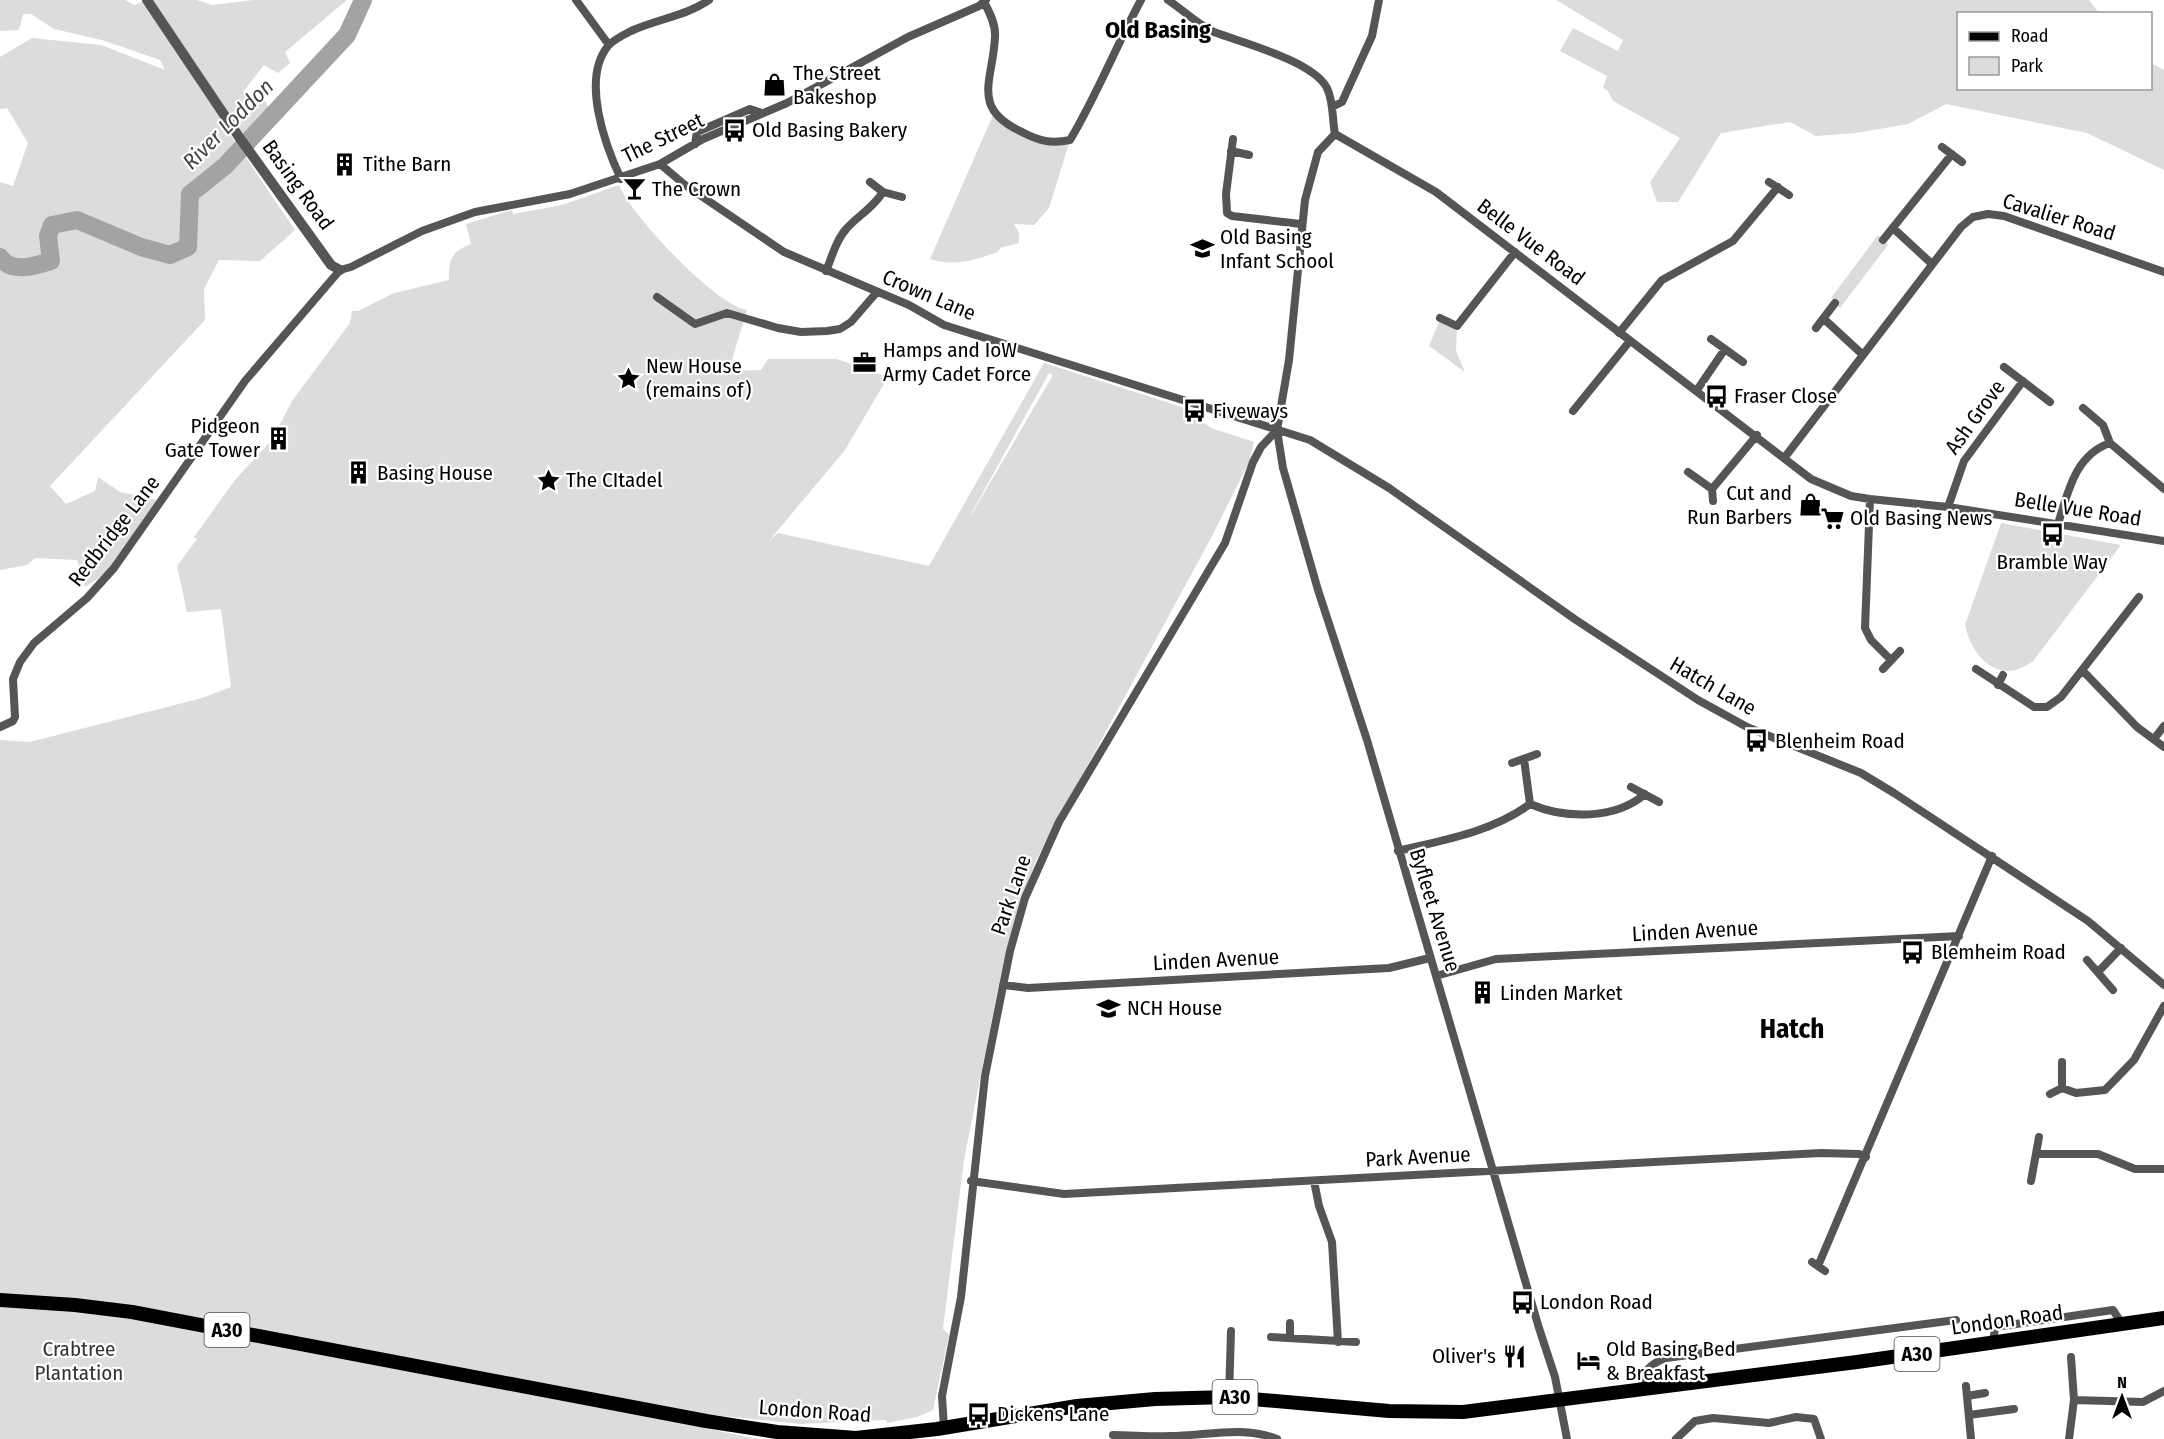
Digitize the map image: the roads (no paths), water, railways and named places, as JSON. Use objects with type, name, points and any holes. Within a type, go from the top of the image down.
[{"type":"main road","name":"London Road","points":[[0,1300],[75,1305],[132,1312],[777,1432],[856,1438],[924,1435],[944,1428],[1096,1404],[1229,1397],[1444,1413],[1560,1400],[2164,1318]]},
{"type":"street","name":"Basing Road","points":[[147,0],[251,154],[331,265],[340,270]]},
{"type":"street","points":[[576,0],[609,45]]},
{"type":"street","points":[[621,179],[597,107],[595,90],[596,72],[609,45],[631,32],[683,13],[709,0]]},
{"type":"street","points":[[981,2],[996,35],[987,89],[993,113],[1012,128],[1036,140],[1054,144],[1070,140],[1089,108],[1114,49],[1141,0]]},
{"type":"street","points":[[1168,0],[1212,31],[1249,43],[1307,68],[1327,88],[1332,107],[1335,134],[1318,152],[1301,224],[1289,360],[1277,430]]},
{"type":"street","points":[[1332,107],[1342,102],[1372,36],[1379,0]]},
{"type":"street","name":"The Street","points":[[340,270],[351,267],[422,231],[475,212],[570,194],[621,179],[660,164],[695,144],[843,74],[908,37],[981,2]]},
{"type":"street","name":"Belle Vue Road","points":[[1335,134],[1436,192],[1629,342],[1757,435],[1811,479],[1851,496],[1948,507],[2164,541]]},
{"type":"street","points":[[1233,140],[1226,194],[1227,213],[1232,216],[1301,224]]},
{"type":"street","points":[[1942,147],[1962,162]]},
{"type":"street","points":[[1231,151],[1249,155]]},
{"type":"street","points":[[1883,240],[1952,154]]},
{"type":"street","name":"Crown Lane","points":[[660,164],[669,174],[784,252],[955,329],[1277,430]]},
{"type":"street","points":[[870,182],[884,192],[902,197]]},
{"type":"street","points":[[1769,182],[1789,195]]},
{"type":"street","points":[[1619,333],[1662,280],[1733,241],[1778,188]]},
{"type":"street","points":[[826,272],[843,234],[873,207],[884,192]]},
{"type":"street","name":"Cavalier Road","points":[[1785,457],[1932,264],[1961,227],[1973,217],[1988,214],[2004,216],[2164,272]]},
{"type":"street","points":[[1893,228],[1932,264]]},
{"type":"street","points":[[1440,318],[1457,326],[1515,252]]},
{"type":"street","name":"Redbridge Lane","points":[[0,727],[13,722],[16,712],[13,679],[20,662],[34,643],[87,598],[114,568],[245,381],[340,270]]},
{"type":"street","points":[[657,297],[695,324],[727,313],[778,328],[801,332],[827,332],[840,329],[851,322],[877,292]]},
{"type":"street","points":[[1816,328],[1835,303]]},
{"type":"street","points":[[1824,319],[1862,354]]},
{"type":"street","points":[[1711,339],[1743,362]]},
{"type":"street","points":[[1573,411],[1629,342]]},
{"type":"street","points":[[1697,390],[1725,349]]},
{"type":"street","name":"Ash Grove","points":[[2004,367],[2050,402]]},
{"type":"street","name":"Ash Grove","points":[[1948,507],[1964,460],[2023,381]]},
{"type":"street","points":[[2083,408],[2103,424],[2110,443],[2164,489]]},
{"type":"street","name":"Byfleet Avenue","points":[[1277,430],[1283,468],[1303,537],[1367,740],[1493,1172],[1552,1364],[1567,1439]]},
{"type":"street","name":"Hatch Lane","points":[[1277,430],[1310,441],[1359,468],[1576,620],[1698,700],[1768,737],[1861,774],[1992,856],[2088,921],[2164,985]]},
{"type":"street","name":"Park Lane","points":[[944,1428],[942,1396],[961,1297],[971,1181],[985,1076],[1003,985],[1025,898],[1044,852],[1096,758],[1225,543],[1253,462],[1261,447],[1277,430]]},
{"type":"street","points":[[1713,501],[1712,489],[1757,435]]},
{"type":"street","points":[[2058,524],[2074,474],[2096,448],[2110,443]]},
{"type":"street","points":[[1688,472],[1712,489]]},
{"type":"street","points":[[1870,499],[1865,628],[1870,640],[1890,660]]},
{"type":"street","points":[[1976,669],[1998,685],[2041,709],[2061,697],[2139,597]]},
{"type":"street","points":[[1883,669],[1900,651]]},
{"type":"street","points":[[2082,670],[2137,727],[2164,747]]},
{"type":"street","points":[[1998,685],[2003,675]]},
{"type":"street","points":[[2154,739],[2164,726]]},
{"type":"street","points":[[1512,763],[1536,754]]},
{"type":"street","points":[[1524,759],[1530,804]]},
{"type":"street","points":[[1631,787],[1659,802]]},
{"type":"street","points":[[1530,804],[1549,812],[1583,814],[1622,809],[1646,794]]},
{"type":"street","points":[[1398,851],[1483,829],[1512,817],[1530,804]]},
{"type":"street","points":[[1818,1267],[1992,856]]},
{"type":"street","name":"Linden Avenue","points":[[1436,975],[1496,959],[1959,936]]},
{"type":"street","points":[[2098,972],[2121,948]]},
{"type":"street","name":"Linden Avenue","points":[[1003,985],[1028,988],[1389,968],[1430,958]]},
{"type":"street","points":[[2087,960],[2113,990]]},
{"type":"street","points":[[2050,1094],[2062,1088],[2083,1093],[2105,1090],[2134,1060],[2164,1006]]},
{"type":"street","points":[[2062,1062],[2062,1088]]},
{"type":"street","points":[[2031,1181],[2039,1137]]},
{"type":"street","name":"Park Avenue","points":[[971,1181],[1064,1194],[1821,1153],[1859,1154],[1866,1157]]},
{"type":"street","points":[[2036,1154],[2098,1154],[2135,1168],[2164,1169]]},
{"type":"street","points":[[1314,1181],[1319,1206],[1332,1242],[1338,1342]]},
{"type":"street","name":"London Road","points":[[1642,1388],[1645,1372],[1654,1362],[1666,1358],[1956,1320]]},
{"type":"street","points":[[1290,1323],[1290,1338]]},
{"type":"street","points":[[1229,1397],[1231,1331]]},
{"type":"street","points":[[1271,1337],[1356,1342]]},
{"type":"street","points":[[2069,1439],[2074,1400],[2071,1357]]},
{"type":"street","points":[[1965,1386],[1971,1439]]},
{"type":"street","points":[[2074,1400],[2143,1402],[2164,1391]]},
{"type":"street","points":[[1967,1396],[1985,1393]]},
{"type":"street","points":[[1969,1415],[2014,1409]]},
{"type":"street","points":[[1676,1439],[1695,1421],[1713,1418],[1769,1423],[1806,1416],[1814,1419],[1821,1439]]},
{"type":"street","points":[[1113,1435],[1140,1437],[1246,1432],[1277,1439]]},
{"type":"waterway","name":"River Loddon","points":[[0,257],[10,266],[17,267],[51,261],[48,236],[52,225],[77,220],[141,247],[170,255],[188,247],[190,194],[225,166],[347,35],[363,0]]},
{"type":"place","name":"The Street Bakeshop","points":[[775,85]]},
{"type":"place","name":"Old Basing Bakery","points":[[734,130]]},
{"type":"place","name":"Tithe Barn","points":[[345,164]]},
{"type":"place","name":"The Crown","points":[[634,189]]},
{"type":"place","name":"Old Basing Infant School","points":[[1202,249]]},
{"type":"place","name":"Hamps and IoW Army Cadet Force","points":[[865,362]]},
{"type":"place","name":"New House (remains of)","points":[[628,378]]},
{"type":"place","name":"Fraser Close","points":[[1716,396]]},
{"type":"place","name":"Fiveways","points":[[1195,411]]},
{"type":"place","name":"Pidgeon Gate Tower","points":[[278,438]]},
{"type":"place","name":"Basing House","points":[[359,473]]},
{"type":"place","name":"The CItadel","points":[[548,480]]},
{"type":"place","name":"Cut and Run Barbers","points":[[1810,505]]},
{"type":"place","name":"Old Basing News","points":[[1832,518]]},
{"type":"place","name":"Bramble Way","points":[[2052,534]]},
{"type":"place","name":"Blenheim Road","points":[[1757,741]]},
{"type":"place","name":"Blemheim Road","points":[[1913,952]]},
{"type":"place","name":"Linden Market","points":[[1482,993]]},
{"type":"place","name":"NCH House","points":[[1109,1008]]},
{"type":"place","name":"London Road","points":[[1522,1302]]},
{"type":"place","name":"Oliver's","points":[[1514,1356]]},
{"type":"place","name":"Old Basing Bed & Breakfast","points":[[1588,1361]]},
{"type":"place","name":"Dickens Lane","points":[[979,1414]]},
{"type":"district","name":"Old Basing","points":[[1158,30]]},
{"type":"district","name":"Hatch","points":[[1792,1029]]},
{"type":"park label","name":"Crabtree Plantation","points":[[79,1361]]}]
